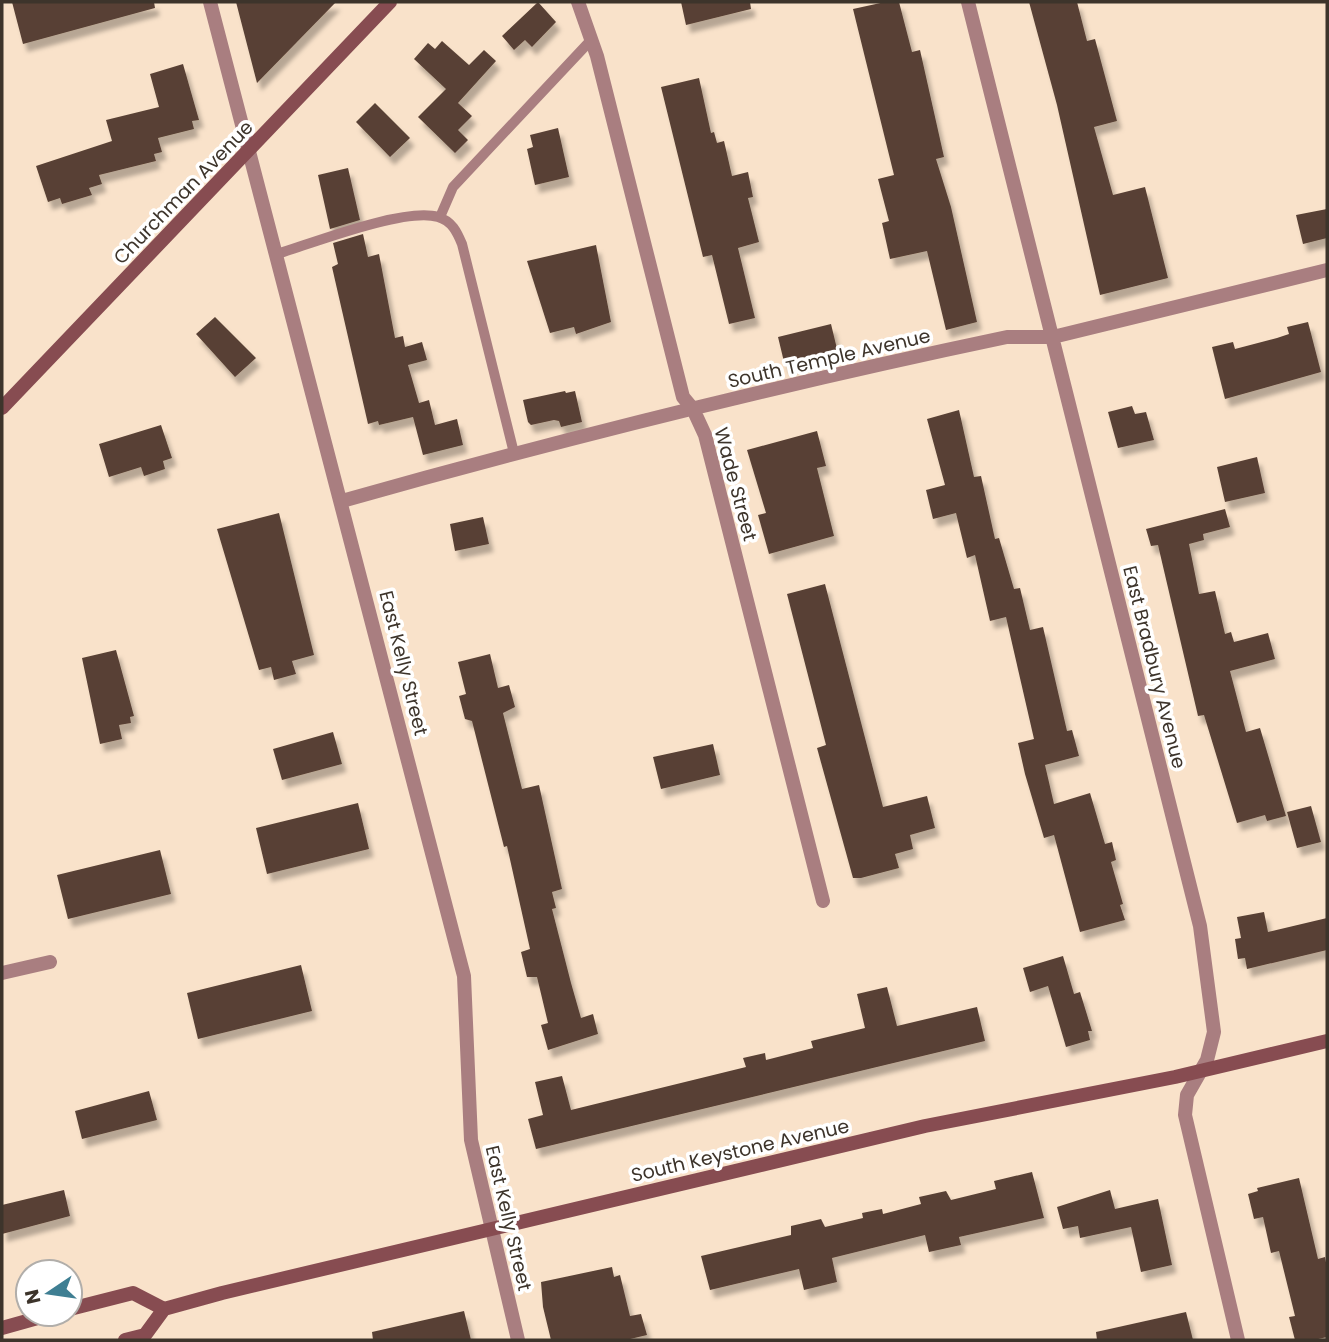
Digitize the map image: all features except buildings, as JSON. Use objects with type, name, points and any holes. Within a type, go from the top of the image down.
[{"type":"main road","name":"Churchman Avenue","points":[[2,408],[390,2]]},
{"type":"main road","name":"South Keystone Avenue","points":[[164,1309],[925,1126],[1200,1071],[1327,1041]]},
{"type":"main road","points":[[84,1305],[133,1293],[164,1309],[145,1335],[125,1340]]},
{"type":"street","name":"East Kelly Street","points":[[210,2],[464,976],[469,1039],[468,1121],[518,1340]]},
{"type":"street","name":"Wade Street","points":[[578,2],[592,39],[683,397],[693,409],[705,435],[823,901]]},
{"type":"street","name":"East Bradbury Avenue","points":[[968,2],[1200,926],[1214,1025],[1213,1045],[1187,1095],[1185,1115],[1238,1340]]},
{"type":"street","name":"South Temple Avenue","points":[[342,501],[514,453],[693,409],[1007,337],[1053,337],[1327,270]]},
{"type":"street","points":[[2,973],[50,962]]},
{"type":"lane","points":[[440,217],[453,187],[592,39]]},
{"type":"lane","points":[[277,254],[408,215],[440,217],[456,230],[462,244],[514,453]]}]
